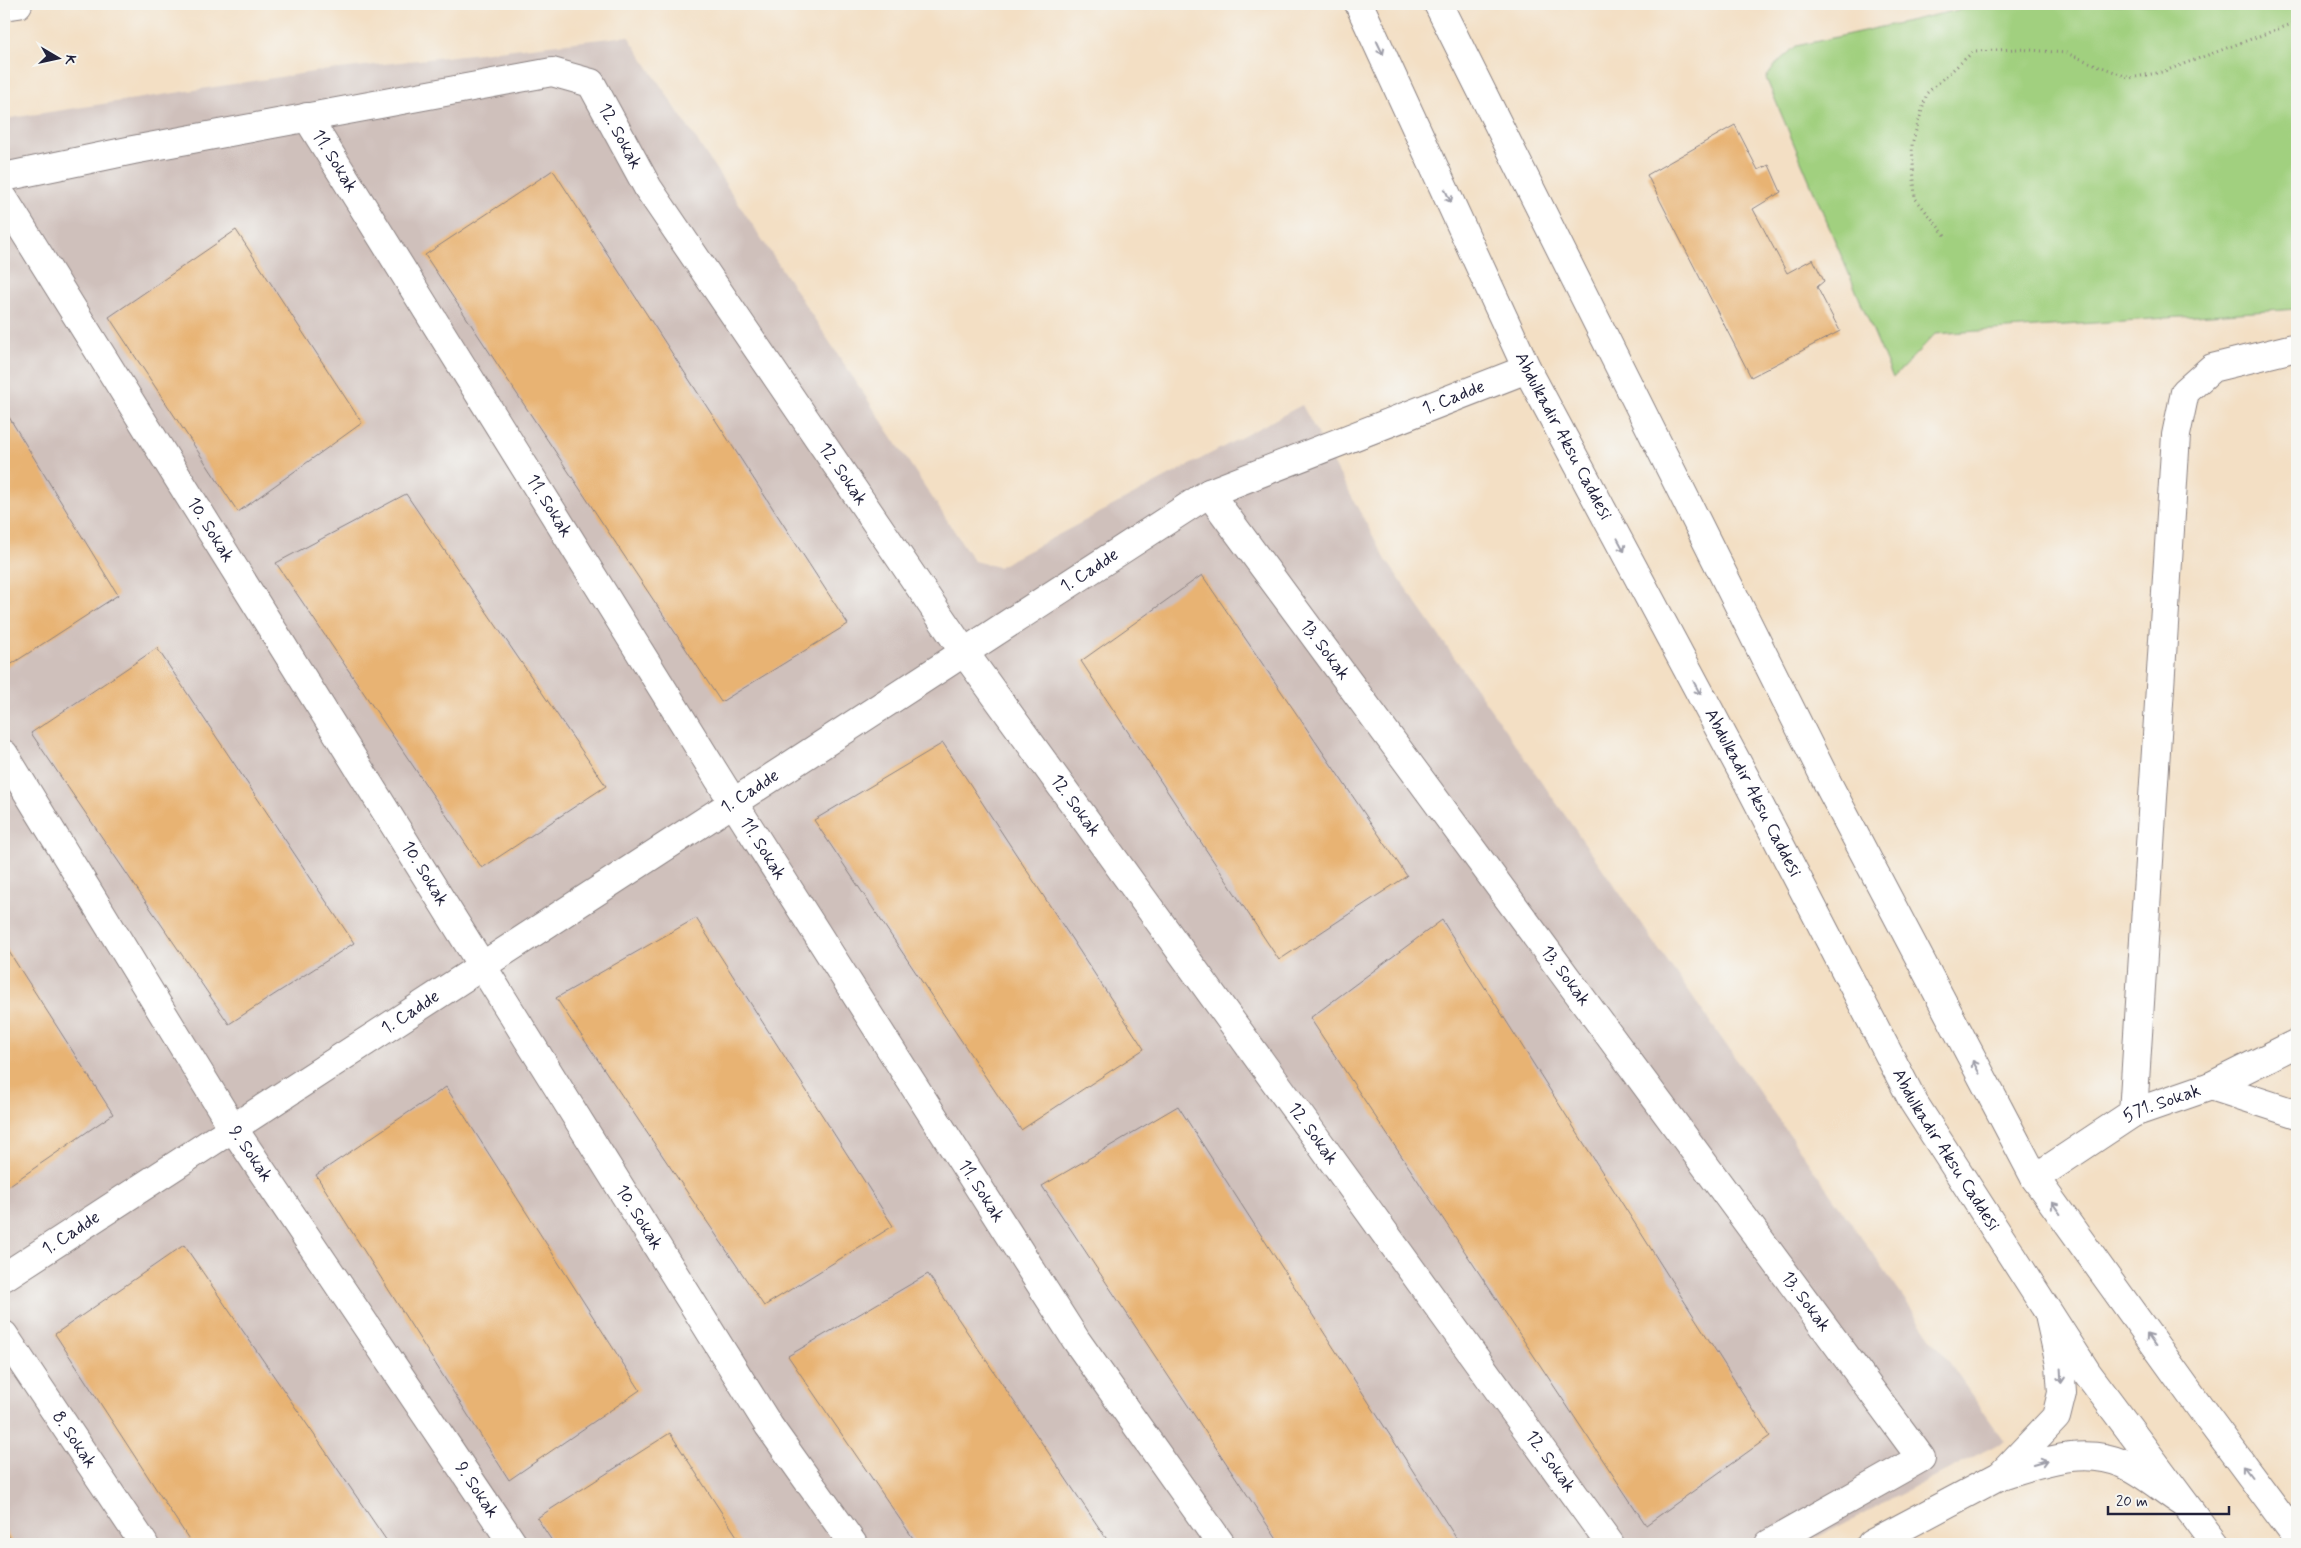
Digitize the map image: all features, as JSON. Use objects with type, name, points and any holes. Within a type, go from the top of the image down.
[{"type":"street","points":[[4,6],[18,4]]},
{"type":"street","name":"Abdulkadir Aksu Caddesi","points":[[1359,4],[1528,369],[1746,779],[1914,1103],[2088,1374],[2215,1544]]},
{"type":"street","points":[[1438,4],[1829,786],[2035,1178],[2206,1417],[2297,1538]]},
{"type":"street","name":"12. Sokak","points":[[307,117],[552,72],[591,83],[648,188],[964,652],[1610,1544]]},
{"type":"street","points":[[4,177],[307,117]]},
{"type":"street","name":"11. Sokak","points":[[307,117],[733,802],[1076,1340],[1221,1544]]},
{"type":"street","name":"10. Sokak","points":[[4,199],[481,967],[769,1426],[853,1544]]},
{"type":"street","points":[[2133,1113],[2176,435],[2185,392],[2212,368],[2297,347]]},
{"type":"street","name":"1. Cadde","points":[[4,1277],[1209,493],[1528,369]]},
{"type":"street","name":"13. Sokak","points":[[1209,493],[1921,1458],[1769,1544]]},
{"type":"street","name":"9. Sokak","points":[[4,754],[232,1128],[513,1544]]},
{"type":"street","name":"571. Sokak","points":[[2035,1178],[2133,1113],[2211,1086],[2297,1044]]},
{"type":"street","points":[[2211,1086],[2297,1114]]},
{"type":"street","points":[[2001,1474],[2056,1416],[2062,1393],[2060,1364],[2048,1311]]},
{"type":"street","name":"8. Sokak","points":[[4,1335],[144,1544]]},
{"type":"street","points":[[1871,1544],[2001,1474],[2063,1457],[2096,1456],[2124,1464],[2184,1503]]},
{"type":"path","points":[[1945,235],[1915,198],[1912,144],[1928,93],[1974,51],[2018,48],[2066,53],[2130,78],[2162,72],[2297,22]]},
{"type":"shaded area","points":[[628,36],[974,561],[998,567],[1302,405],[1386,560],[2004,1441],[1804,1544],[4,1544],[4,119],[313,72]]},
{"type":"green space","points":[[1985,4],[2297,4],[2297,309],[1935,334],[1893,378],[1766,78],[1777,63],[1796,46]]},
{"type":"building","points":[[1735,125],[1758,170],[1769,165],[1781,192],[1753,209],[1787,273],[1813,259],[1824,281],[1817,287],[1840,331],[1751,377],[1647,175]]},
{"type":"building","points":[[553,170],[848,624],[721,702],[425,255]]},
{"type":"building","points":[[236,230],[362,423],[238,512],[109,317]]},
{"type":"building","points":[[4,409],[118,595],[4,669]]},
{"type":"building","points":[[406,494],[606,786],[482,868],[276,563]]},
{"type":"building","points":[[1202,575],[1407,876],[1279,960],[1081,661]]},
{"type":"building","points":[[157,648],[354,943],[229,1024],[31,733]]},
{"type":"building","points":[[943,743],[1144,1049],[1021,1130],[814,820]]},
{"type":"building","points":[[696,918],[893,1226],[764,1306],[556,998]]},
{"type":"building","points":[[1442,920],[1770,1436],[1646,1525],[1310,1018]]},
{"type":"building","points":[[4,944],[113,1114],[4,1189]]},
{"type":"building","points":[[446,1087],[640,1390],[509,1480],[316,1175]]},
{"type":"building","points":[[1178,1106],[1460,1544],[1280,1544],[1042,1186]]},
{"type":"building","points":[[184,1245],[389,1544],[192,1544],[55,1334]]},
{"type":"building","points":[[928,1274],[1110,1544],[917,1544],[788,1356]]},
{"type":"building","points":[[670,1433],[742,1544],[554,1544],[537,1518]]},
{"type":"building","points":[[4,1529],[14,1544],[4,1544]]}]
